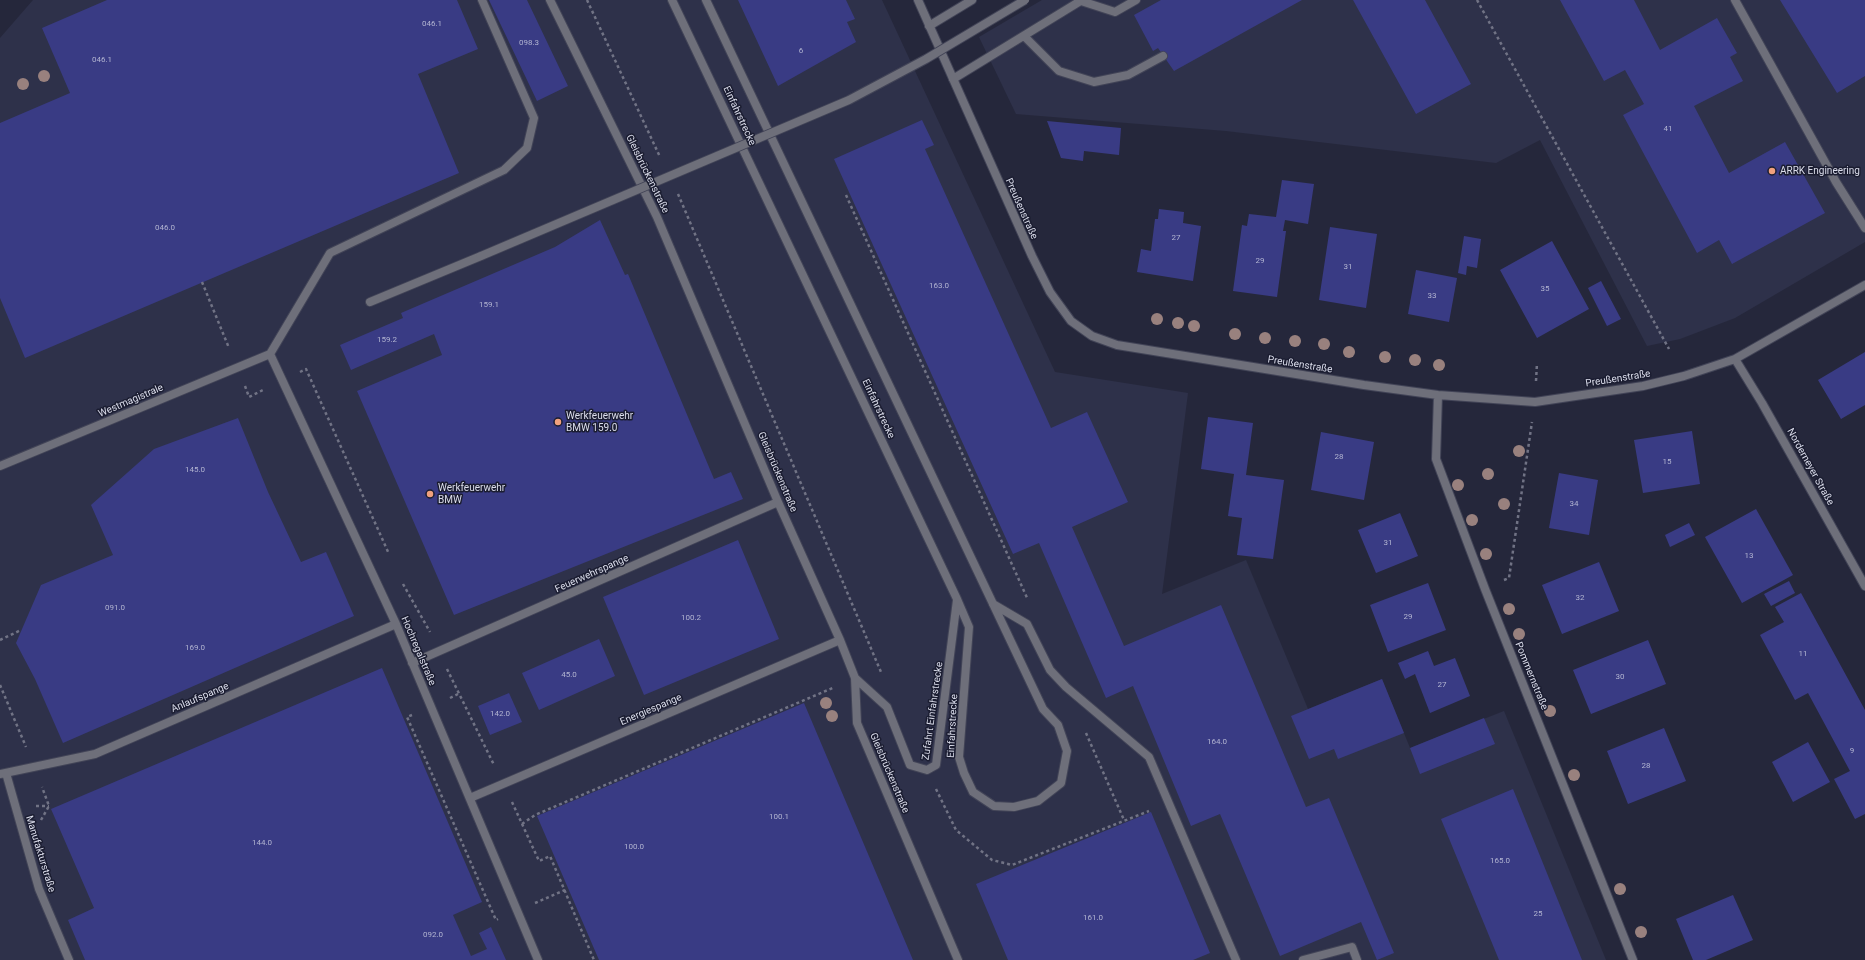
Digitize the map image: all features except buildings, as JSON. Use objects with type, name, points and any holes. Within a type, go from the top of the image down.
[{"type":"street","points":[[270,354],[330,253],[504,170],[527,148],[534,118],[482,0]]},
{"type":"street","name":"Gleisbrückenstraße","points":[[550,0],[657,217],[778,502],[840,640],[855,678],[857,723],[958,960]]},
{"type":"street","name":"Einfahrstrecke","points":[[672,0],[969,627],[959,757],[964,773],[973,792],[994,806],[1014,807],[1038,801],[1061,783],[1067,751],[1058,725],[1043,709],[706,0]]},
{"type":"street","name":"Preußenstraße","points":[[918,0],[1032,256],[1050,292],[1071,321],[1092,336],[1117,345],[1364,385],[1438,395],[1535,402],[1643,386],[1684,376],[1735,359],[1865,285]]},
{"type":"street","points":[[929,26],[972,0]]},
{"type":"street","points":[[370,302],[849,100],[926,59],[1025,0]]},
{"type":"street","points":[[953,79],[1082,0],[1115,12],[1136,0]]},
{"type":"street","points":[[1735,0],[1836,182],[1865,228]]},
{"type":"street","points":[[1024,36],[1059,71],[1094,82],[1128,75],[1163,56]]},
{"type":"street","name":"Westmagistrale","points":[[0,466],[270,354]]},
{"type":"street","name":"Hochregalstraße","points":[[270,354],[396,624],[538,960]]},
{"type":"street","name":"Norderneyer Straße","points":[[1735,359],[1766,409],[1865,586]]},
{"type":"street","name":"Pommernstraße","points":[[1438,395],[1436,459],[1485,589],[1633,960]]},
{"type":"street","name":"Feuerwehrspange","points":[[412,663],[778,502]]},
{"type":"street","name":"Zufahrt Einfahrstrecke","points":[[855,678],[887,707],[910,765],[927,770],[936,765],[957,599]]},
{"type":"street","points":[[993,604],[1027,624],[1050,670],[1066,687],[1149,757],[1236,960]]},
{"type":"street","name":"Anlaufspange","points":[[3,773],[95,754],[396,624]]},
{"type":"street","name":"Energiespange","points":[[470,798],[840,640]]},
{"type":"street","name":"Manufakturstraße","points":[[3,773],[39,889],[69,960]]},
{"type":"street","points":[[1303,960],[1352,947],[1357,960]]},
{"type":"path","points":[[587,0],[661,158]]},
{"type":"path","points":[[1477,0],[1669,349]]},
{"type":"path","points":[[674,187],[883,676]]},
{"type":"path","points":[[846,195],[1030,603]]},
{"type":"path","points":[[1485,589],[1509,578],[1535,402],[1537,363]]},
{"type":"path","points":[[0,640],[21,630]]},
{"type":"path","points":[[522,824],[535,815],[855,678],[880,669]]},
{"type":"path","points":[[1085,729],[1124,820]]},
{"type":"path","points":[[927,770],[956,830],[992,860],[1012,865],[1152,809]]},
{"type":"shaded area","points":[[33,0],[882,0],[1055,372],[1188,393],[1162,594],[1246,560],[1308,709],[1382,679],[1410,748],[1504,711],[1606,960],[0,960],[0,38]]},
{"type":"shaded area","points":[[1042,0],[1865,0],[1865,242],[1735,318],[1680,339],[1647,346],[1540,140],[1496,163],[1226,131],[1016,114],[979,37]]},
{"type":"place","name":"ARRK Engineering","points":[[1772,171]]},
{"type":"place","name":"Werkfeuerwehr BMW 159.0","points":[[558,422]]},
{"type":"place","name":"Werkfeuerwehr BMW","points":[[430,494]]}]
